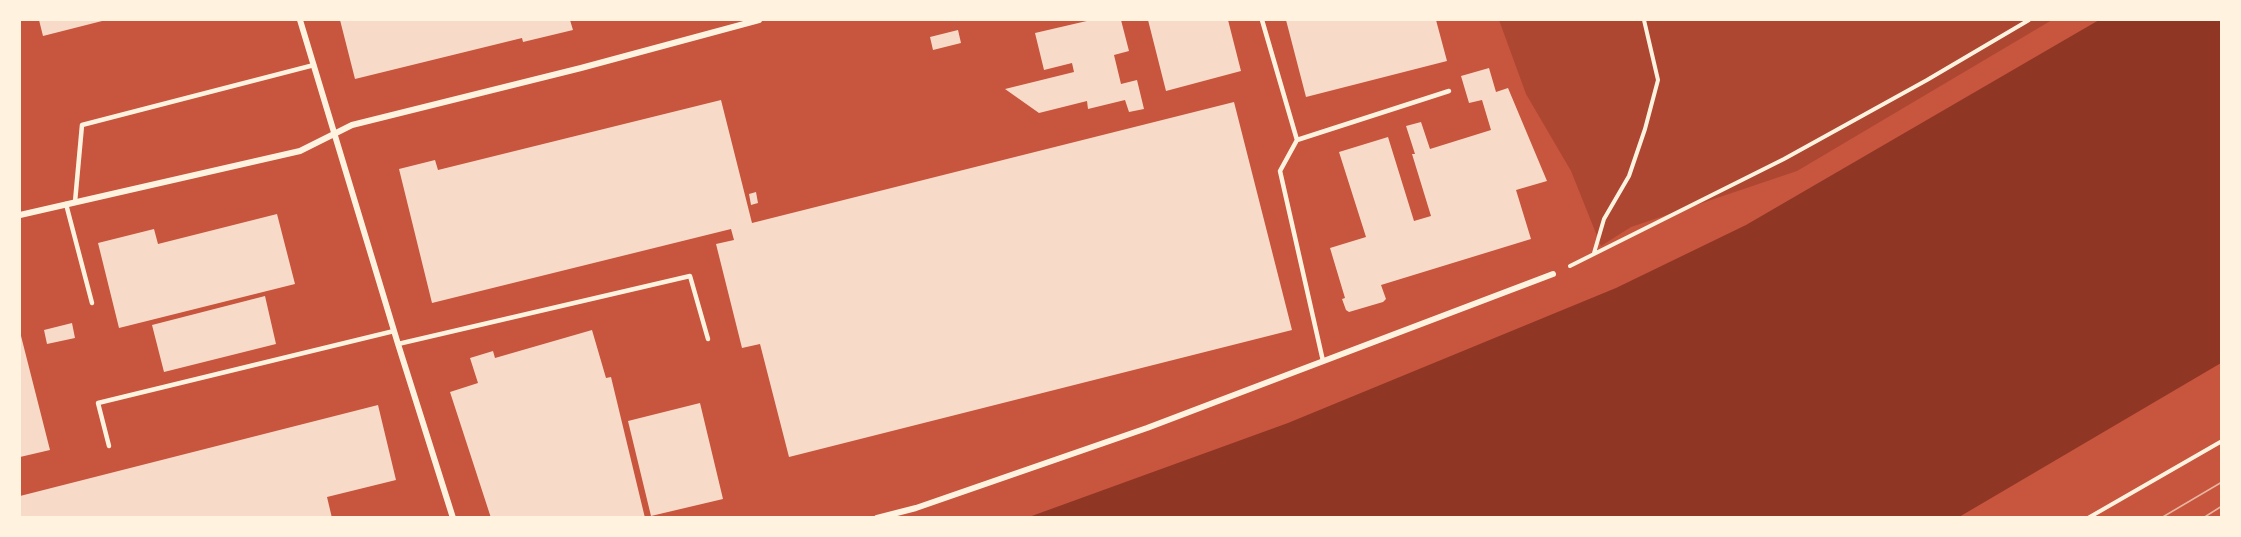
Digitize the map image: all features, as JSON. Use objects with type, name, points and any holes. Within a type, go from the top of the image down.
[{"type":"street","points":[[300,20],[453,518]]},
{"type":"street","points":[[20,215],[300,151],[352,125],[759,20]]},
{"type":"street","points":[[877,518],[916,508],[1147,428],[1553,274]]},
{"type":"lane","points":[[1262,20],[1297,140]]},
{"type":"lane","points":[[75,202],[82,125],[314,65]]},
{"type":"lane","points":[[1323,361],[1280,171],[1297,140],[1449,91]]},
{"type":"lane","points":[[66,204],[92,303]]},
{"type":"lane","points":[[398,344],[690,276],[708,339]]},
{"type":"lane","points":[[109,446],[98,404],[394,331]]},
{"type":"path","points":[[1593,254],[1604,219],[1629,176],[1658,80],[1644,20]]},
{"type":"path","points":[[1553,274],[1784,159],[1927,80],[2029,20]]},
{"type":"path","points":[[2088,518],[2222,441]]},
{"type":"shaded area","points":[[1499,20],[2052,20],[1797,171],[1631,227],[1601,246],[1571,171],[1526,94]]},
{"type":"shaded area","points":[[2099,20],[2221,20],[2221,363],[1959,517],[1029,517],[1288,423],[1616,288],[1746,225]]},
{"type":"building","points":[[39,20],[106,20],[43,36]]},
{"type":"building","points":[[340,20],[570,20],[573,30],[523,42],[522,38],[355,79]]},
{"type":"building","points":[[1091,20],[1121,20],[1129,51],[1114,55],[1121,84],[1137,80],[1144,109],[1129,112],[1125,100],[1088,109],[1087,101],[1039,113],[1005,89],[1074,72],[1072,63],[1044,70],[1035,33]]},
{"type":"building","points":[[1148,20],[1228,20],[1241,71],[1166,91]]},
{"type":"building","points":[[1286,20],[1436,20],[1447,61],[1306,97]]},
{"type":"building","points":[[958,30],[961,43],[933,50],[930,37]]},
{"type":"building","points":[[1489,68],[1496,92],[1508,88],[1547,181],[1516,190],[1531,239],[1381,285],[1386,299],[1383,302],[1349,312],[1342,299],[1345,298],[1330,248],[1366,237],[1339,152],[1388,137],[1414,221],[1431,216],[1406,126],[1421,122],[1430,149],[1491,130],[1482,100],[1469,103],[1461,76]]},
{"type":"building","points":[[721,100],[752,223],[1234,102],[1292,330],[789,457],[760,344],[742,348],[716,244],[734,240],[731,229],[432,303],[399,169],[435,160],[438,170]]},
{"type":"building","points":[[756,192],[758,203],[751,205],[749,194]]},
{"type":"building","points":[[277,214],[295,284],[119,328],[98,243],[154,229],[158,244]]},
{"type":"building","points":[[265,296],[276,344],[164,372],[152,325]]},
{"type":"building","points":[[72,323],[75,338],[47,344],[44,330]]},
{"type":"building","points":[[592,330],[606,378],[611,377],[645,518],[491,518],[450,392],[478,383],[470,358],[493,351],[495,358]]},
{"type":"building","points":[[20,332],[50,450],[20,457]]},
{"type":"building","points":[[700,403],[723,499],[651,516],[628,421]]},
{"type":"building","points":[[378,405],[396,480],[327,497],[332,518],[20,518],[20,496]]},
{"type":"tram line","points":[[2161,518],[2222,482]]},
{"type":"tram line","points":[[2203,518],[2222,506]]}]
